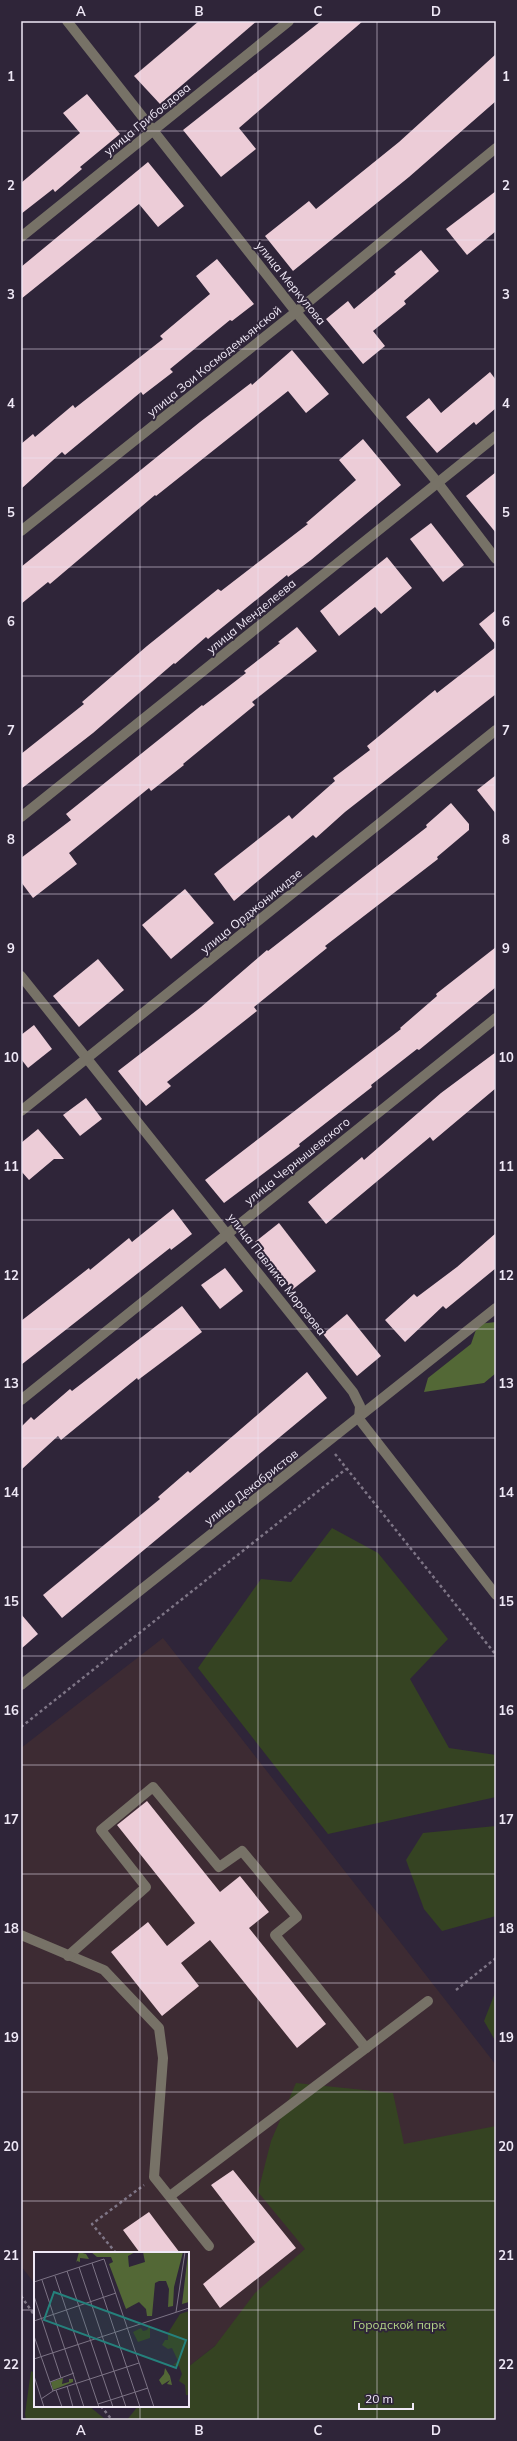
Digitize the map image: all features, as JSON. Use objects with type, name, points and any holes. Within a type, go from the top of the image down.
[{"type":"street","name":"улица Меркулова","points":[[68,21],[296,312],[438,483],[496,559]]},
{"type":"street","name":"улица Грибоедова","points":[[21,237],[289,21]]},
{"type":"street","name":"улица Зои Космодемьянской","points":[[21,531],[296,312],[496,148]]},
{"type":"street","name":"улица Менделеева","points":[[21,817],[496,436]]},
{"type":"street","name":"улица Орджоникидзе","points":[[21,1111],[496,730]]},
{"type":"street","name":"улица Павлика Морозова","points":[[21,976],[228,1233],[353,1392],[360,1406],[359,1419]]},
{"type":"street","name":"улица Чернышевского","points":[[21,1400],[496,1018]]},
{"type":"street","name":"улица Декабристов","points":[[21,1684],[359,1419],[496,1308]]},
{"type":"street","points":[[359,1419],[496,1595]]},
{"type":"street","points":[[68,1956],[146,1887],[100,1830],[153,1787],[219,1867],[242,1851],[296,1917],[275,1935],[366,2048]]},
{"type":"street","points":[[21,1935],[104,1970],[159,2028],[164,2058],[154,2177],[209,2246]]},
{"type":"street","points":[[170,2196],[428,2001]]},
{"type":"path","points":[[327,1444],[496,1655]]},
{"type":"path","points":[[21,1727],[346,1469]]},
{"type":"path","points":[[456,1990],[496,1958]]},
{"type":"path","points":[[115,2252],[92,2224],[154,2177]]},
{"type":"path","points":[[21,2296],[34,2315]]},
{"type":"path","points":[[102,2407],[112,2420]]},
{"type":"shaded area","points":[[163,1638],[496,2065],[496,2126],[189,2366],[189,2252],[34,2252],[34,2283],[21,2266],[21,1748]]},
{"type":"green space","points":[[496,1322],[496,1373],[484,1383],[424,1392],[428,1378],[471,1344],[478,1324]]},
{"type":"green space","points":[[332,1528],[378,1553],[448,1639],[410,1679],[449,1748],[496,1755],[496,1797],[328,1834],[198,1668],[261,1579],[291,1582]]},
{"type":"green space","points":[[496,1826],[496,1916],[442,1931],[424,1909],[406,1860],[423,1833]]},
{"type":"green space","points":[[496,1993],[496,2042],[484,2021]]},
{"type":"green space","name":"Городской парк","points":[[296,2083],[393,2093],[404,2144],[496,2126],[496,2420],[127,2420],[137,2407],[189,2407],[189,2366],[215,2346],[255,2293],[305,2249],[258,2192],[271,2141]]},
{"type":"green space","points":[[31,2371],[34,2372],[34,2407],[90,2407],[106,2420],[26,2420],[25,2414]]},
{"type":"building","points":[[199,21],[257,21],[160,104],[134,76]]},
{"type":"building","points":[[321,21],[363,21],[239,128],[256,149],[221,177],[183,130]]},
{"type":"building","points":[[496,54],[496,101],[409,177],[293,271],[265,236],[309,201],[316,209],[399,142]]},
{"type":"building","points":[[87,94],[120,134],[80,167],[82,169],[55,192],[53,189],[21,214],[21,183],[80,133],[63,113]]},
{"type":"building","points":[[148,162],[184,206],[158,227],[139,204],[21,299],[21,267]]},
{"type":"building","points":[[496,191],[496,231],[467,255],[446,229]]},
{"type":"building","points":[[421,250],[439,271],[404,301],[406,304],[373,331],[385,346],[363,364],[326,319],[348,301],[354,309],[396,274],[394,272]]},
{"type":"building","points":[[217,259],[254,304],[232,321],[230,320],[170,369],[173,372],[143,395],[141,392],[65,455],[62,452],[21,489],[21,444],[33,434],[35,437],[73,405],[75,408],[163,339],[160,336],[210,294],[196,276]]},
{"type":"building","points":[[292,350],[329,394],[306,413],[288,391],[156,496],[155,495],[50,584],[48,582],[21,604],[21,567],[200,422],[251,383],[252,385]]},
{"type":"building","points":[[490,372],[496,380],[496,408],[476,425],[474,422],[437,453],[406,417],[429,398],[441,413]]},
{"type":"building","points":[[363,439],[401,485],[311,560],[288,577],[287,575],[208,639],[206,637],[93,733],[21,789],[21,754],[84,704],[82,702],[147,646],[218,589],[221,591],[308,524],[306,523],[356,480],[339,460]]},
{"type":"building","points":[[496,472],[496,533],[466,496]]},
{"type":"building","points":[[431,523],[464,565],[443,582],[410,539]]},
{"type":"building","points":[[387,557],[412,588],[381,614],[375,607],[339,636],[320,611]]},
{"type":"building","points":[[496,610],[496,645],[479,624]]},
{"type":"building","points":[[297,627],[317,651],[252,702],[255,705],[183,764],[184,765],[151,791],[149,788],[69,853],[77,864],[33,898],[21,882],[21,858],[71,820],[66,814],[202,705],[203,706],[246,673],[244,671],[280,643],[278,642]]},
{"type":"building","points":[[496,647],[496,694],[345,812],[316,838],[313,835],[234,901],[214,874],[289,815],[292,819],[335,781],[333,778],[370,750],[367,746],[435,690],[437,693]]},
{"type":"building","points":[[496,775],[496,814],[477,790]]},
{"type":"building","points":[[451,803],[469,824],[469,830],[437,857],[438,859],[325,946],[327,948],[254,1007],[257,1011],[167,1082],[171,1086],[146,1106],[118,1071],[201,1007],[267,950],[268,951],[427,827],[426,825]]},
{"type":"building","points":[[185,889],[214,923],[171,959],[142,925]]},
{"type":"building","points":[[496,947],[496,987],[419,1050],[417,1049],[371,1085],[372,1087],[299,1144],[300,1146],[224,1203],[205,1180],[401,1029],[400,1028],[437,996],[436,994]]},
{"type":"building","points":[[98,959],[124,990],[79,1027],[53,996]]},
{"type":"building","points":[[34,1025],[52,1049],[28,1068],[21,1059],[21,1035]]},
{"type":"building","points":[[496,1052],[496,1088],[433,1141],[430,1137],[326,1224],[308,1202],[362,1157],[364,1160],[441,1093]]},
{"type":"building","points":[[86,1098],[102,1119],[80,1136],[63,1115]]},
{"type":"building","points":[[38,1129],[64,1159],[54,1159],[29,1180],[21,1171],[21,1143]]},
{"type":"building","points":[[173,1209],[192,1234],[171,1250],[170,1248],[21,1365],[21,1321],[89,1268],[90,1270],[129,1238],[132,1242]]},
{"type":"building","points":[[279,1223],[316,1271],[292,1290],[255,1242]]},
{"type":"building","points":[[496,1233],[496,1268],[446,1309],[443,1306],[405,1342],[385,1320],[414,1294],[417,1297],[457,1267]]},
{"type":"building","points":[[225,1268],[243,1291],[220,1309],[201,1285]]},
{"type":"building","points":[[182,1306],[202,1332],[138,1380],[137,1378],[61,1440],[58,1436],[21,1470],[21,1427],[31,1417],[34,1420],[70,1389],[72,1391]]},
{"type":"building","points":[[347,1314],[381,1356],[357,1376],[323,1334]]},
{"type":"building","points":[[307,1372],[327,1398],[62,1618],[43,1595],[160,1499],[158,1497],[188,1471],[190,1473]]},
{"type":"building","points":[[21,1614],[38,1634],[21,1649]]},
{"type":"building","points":[[147,1801],[220,1892],[240,1876],[269,1912],[249,1928],[326,2024],[297,2048],[210,1940],[181,1963],[199,1986],[162,2016],[111,1952],[148,1922],[167,1946],[195,1923],[117,1825]]},
{"type":"building","points":[[233,2170],[296,2248],[220,2308],[203,2284],[255,2242],[211,2185]]},
{"type":"building","points":[[149,2212],[179,2252],[139,2252],[123,2230]]}]
